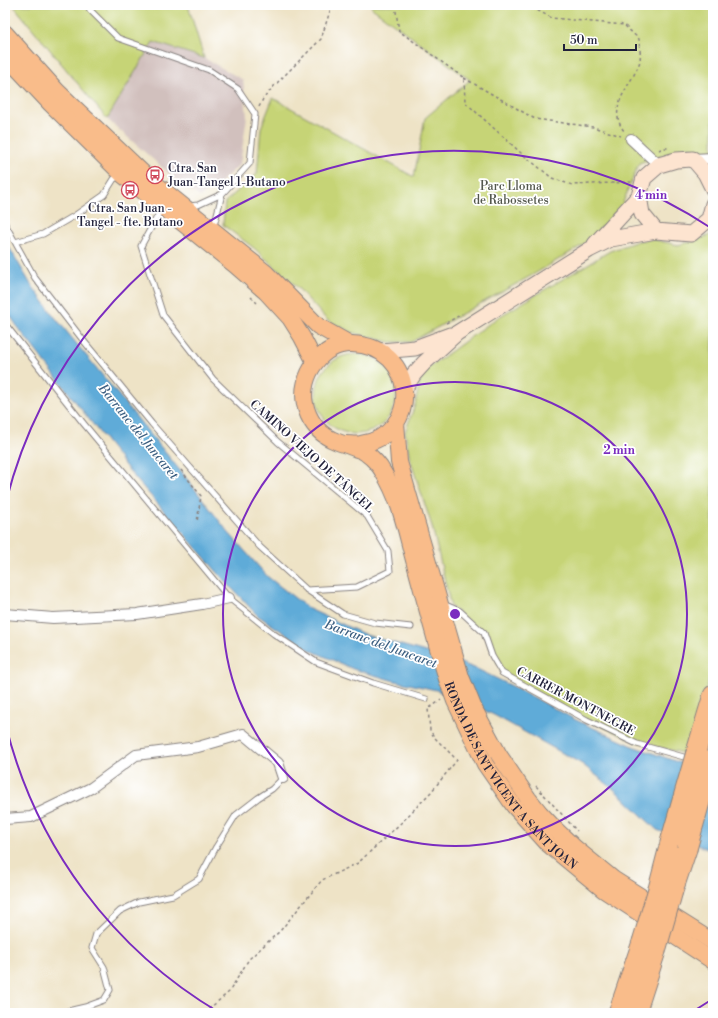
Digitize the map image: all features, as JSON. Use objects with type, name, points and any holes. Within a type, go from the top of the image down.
[{"type":"highway","points":[[636,1013],[649,946],[666,890],[687,849],[707,760],[713,695]]},
{"type":"highway","points":[[666,890],[671,839],[707,760]]},
{"type":"highway","points":[[618,1013],[649,946]]},
{"type":"main road","name":"RONDA DE SANT VICENT A SANT JOAN","points":[[5,33],[57,91],[147,177],[266,274],[318,326],[350,344]]},
{"type":"main road","points":[[5,55],[123,175],[266,292],[290,318],[315,362]]},
{"type":"main road","points":[[589,250],[634,192],[654,160],[693,158],[705,173],[713,189]]},
{"type":"main road","points":[[634,192],[642,214],[656,231]]},
{"type":"main road","points":[[381,351],[415,348],[611,239],[656,231],[691,234],[711,219],[713,204]]},
{"type":"main road","points":[[405,388],[414,374],[452,328]]},
{"type":"main road","name":"RONDA DE SANT VICENT A SANT JOAN","points":[[346,444],[360,444],[374,440],[386,433],[396,422],[402,412],[405,388],[400,374],[392,361],[381,351],[366,345],[350,344],[337,346],[325,353],[315,362],[307,375],[304,389],[305,404],[310,418],[319,430],[331,439],[367,454],[383,471],[391,487],[443,640],[474,709],[488,736],[515,780],[540,813],[575,848],[613,879],[713,942]]},
{"type":"main road","name":"RONDA DE SANT VICENT A SANT JOAN","points":[[396,422],[399,462],[440,602],[449,699],[485,764],[514,806],[548,844],[604,890],[713,961]]},
{"type":"street","points":[[631,139],[654,160]]},
{"type":"street","points":[[693,158],[713,158]]},
{"type":"street","points":[[5,614],[54,618],[137,614],[202,604],[229,598]]},
{"type":"street","points":[[5,819],[31,817],[91,788],[136,755],[198,747],[243,734],[278,763],[283,778]]},
{"type":"lane","points":[[87,5],[90,10],[118,38],[209,70],[238,89],[255,114],[250,163],[222,194],[198,204],[183,207]]},
{"type":"lane","points":[[15,242],[43,234],[74,216],[104,195],[114,179],[123,175]]},
{"type":"lane","points":[[213,231],[222,194]]},
{"type":"lane","name":"CAMINO VIEJO DE TÁNGEL","points":[[162,208],[141,246],[162,315],[214,379],[256,421],[278,442],[367,516],[388,551],[390,571],[357,587],[307,590]]},
{"type":"lane","points":[[5,224],[35,278],[83,340],[174,449],[260,547],[307,590],[343,614],[375,623],[411,627]]},
{"type":"lane","points":[[5,324],[84,424],[229,598],[274,634],[316,662],[373,683],[426,699]]},
{"type":"lane","name":"CARRER MONTNEGRE","points":[[440,602],[460,611],[484,633],[492,656],[502,673],[587,720],[637,744],[707,760]]},
{"type":"lane","points":[[68,1013],[68,1011],[104,1000],[110,990],[104,967],[92,948],[96,934],[120,911],[139,902],[173,895],[199,879],[216,847],[236,815],[272,789],[283,778]]},
{"type":"path","points":[[255,114],[263,99],[321,39],[331,5]]},
{"type":"path","points":[[395,5],[399,31],[464,78],[535,119],[593,126],[631,139]]},
{"type":"path","points":[[527,5],[552,18],[624,25],[639,39],[640,62],[618,103],[618,118],[623,129],[631,139]]},
{"type":"path","points":[[464,78],[465,102],[521,153],[552,178],[572,185],[632,182],[634,192]]},
{"type":"path","points":[[654,160],[663,148],[671,148]]},
{"type":"path","points":[[246,292],[258,303]]},
{"type":"path","points":[[452,328],[467,312]]},
{"type":"path","points":[[174,449],[172,458],[201,496],[197,522]]},
{"type":"path","points":[[204,1013],[229,992],[249,959],[280,931],[322,880],[358,863],[403,821],[431,792],[457,760],[434,737],[430,730],[428,709],[449,699]]},
{"type":"path","points":[[534,783],[580,835]]},
{"type":"shaded area","points":[[153,42],[204,58],[243,80],[247,116],[240,164],[219,184],[200,197],[181,184],[107,119]]},
{"type":"green space","points":[[13,5],[188,5],[204,58],[153,42],[107,119]]},
{"type":"green space","name":"Parc Lloma de Rabossetes","points":[[371,5],[713,5],[713,167],[690,147],[639,163],[622,205],[586,243],[536,273],[411,342],[389,342],[351,332],[327,320],[299,289],[254,248],[223,225],[225,202],[257,174],[261,128],[273,98],[414,177],[425,118],[470,80],[372,8]]},
{"type":"green space","points":[[713,234],[713,665],[687,754],[637,742],[587,720],[502,673],[484,633],[451,607],[432,526],[410,459],[405,432],[415,405],[420,381],[427,369],[497,318],[610,251],[638,241],[651,239],[678,245]]},
{"type":"green space","points":[[356,354],[371,357],[384,366],[393,379],[396,394],[393,409],[384,422],[371,431],[356,434],[341,431],[328,422],[319,409],[316,394],[319,379],[328,366],[341,357]]},
{"type":"water","name":"Barranc del Juncaret","points":[[5,240],[30,283],[54,316],[191,484],[228,532],[268,577],[309,609],[366,635],[450,659],[477,669],[576,720],[635,747],[713,773],[713,851],[657,830],[616,791],[582,764],[494,715],[436,690],[391,680],[353,669],[310,650],[257,615],[225,581],[130,472],[19,329],[5,308]]},
{"type":"place","name":"Ctra. San Juan-Tangel 1-Butano","points":[[155,175]]},
{"type":"place","name":"Ctra. San Juan - Tangel - fte. Butano","points":[[130,190]]}]
